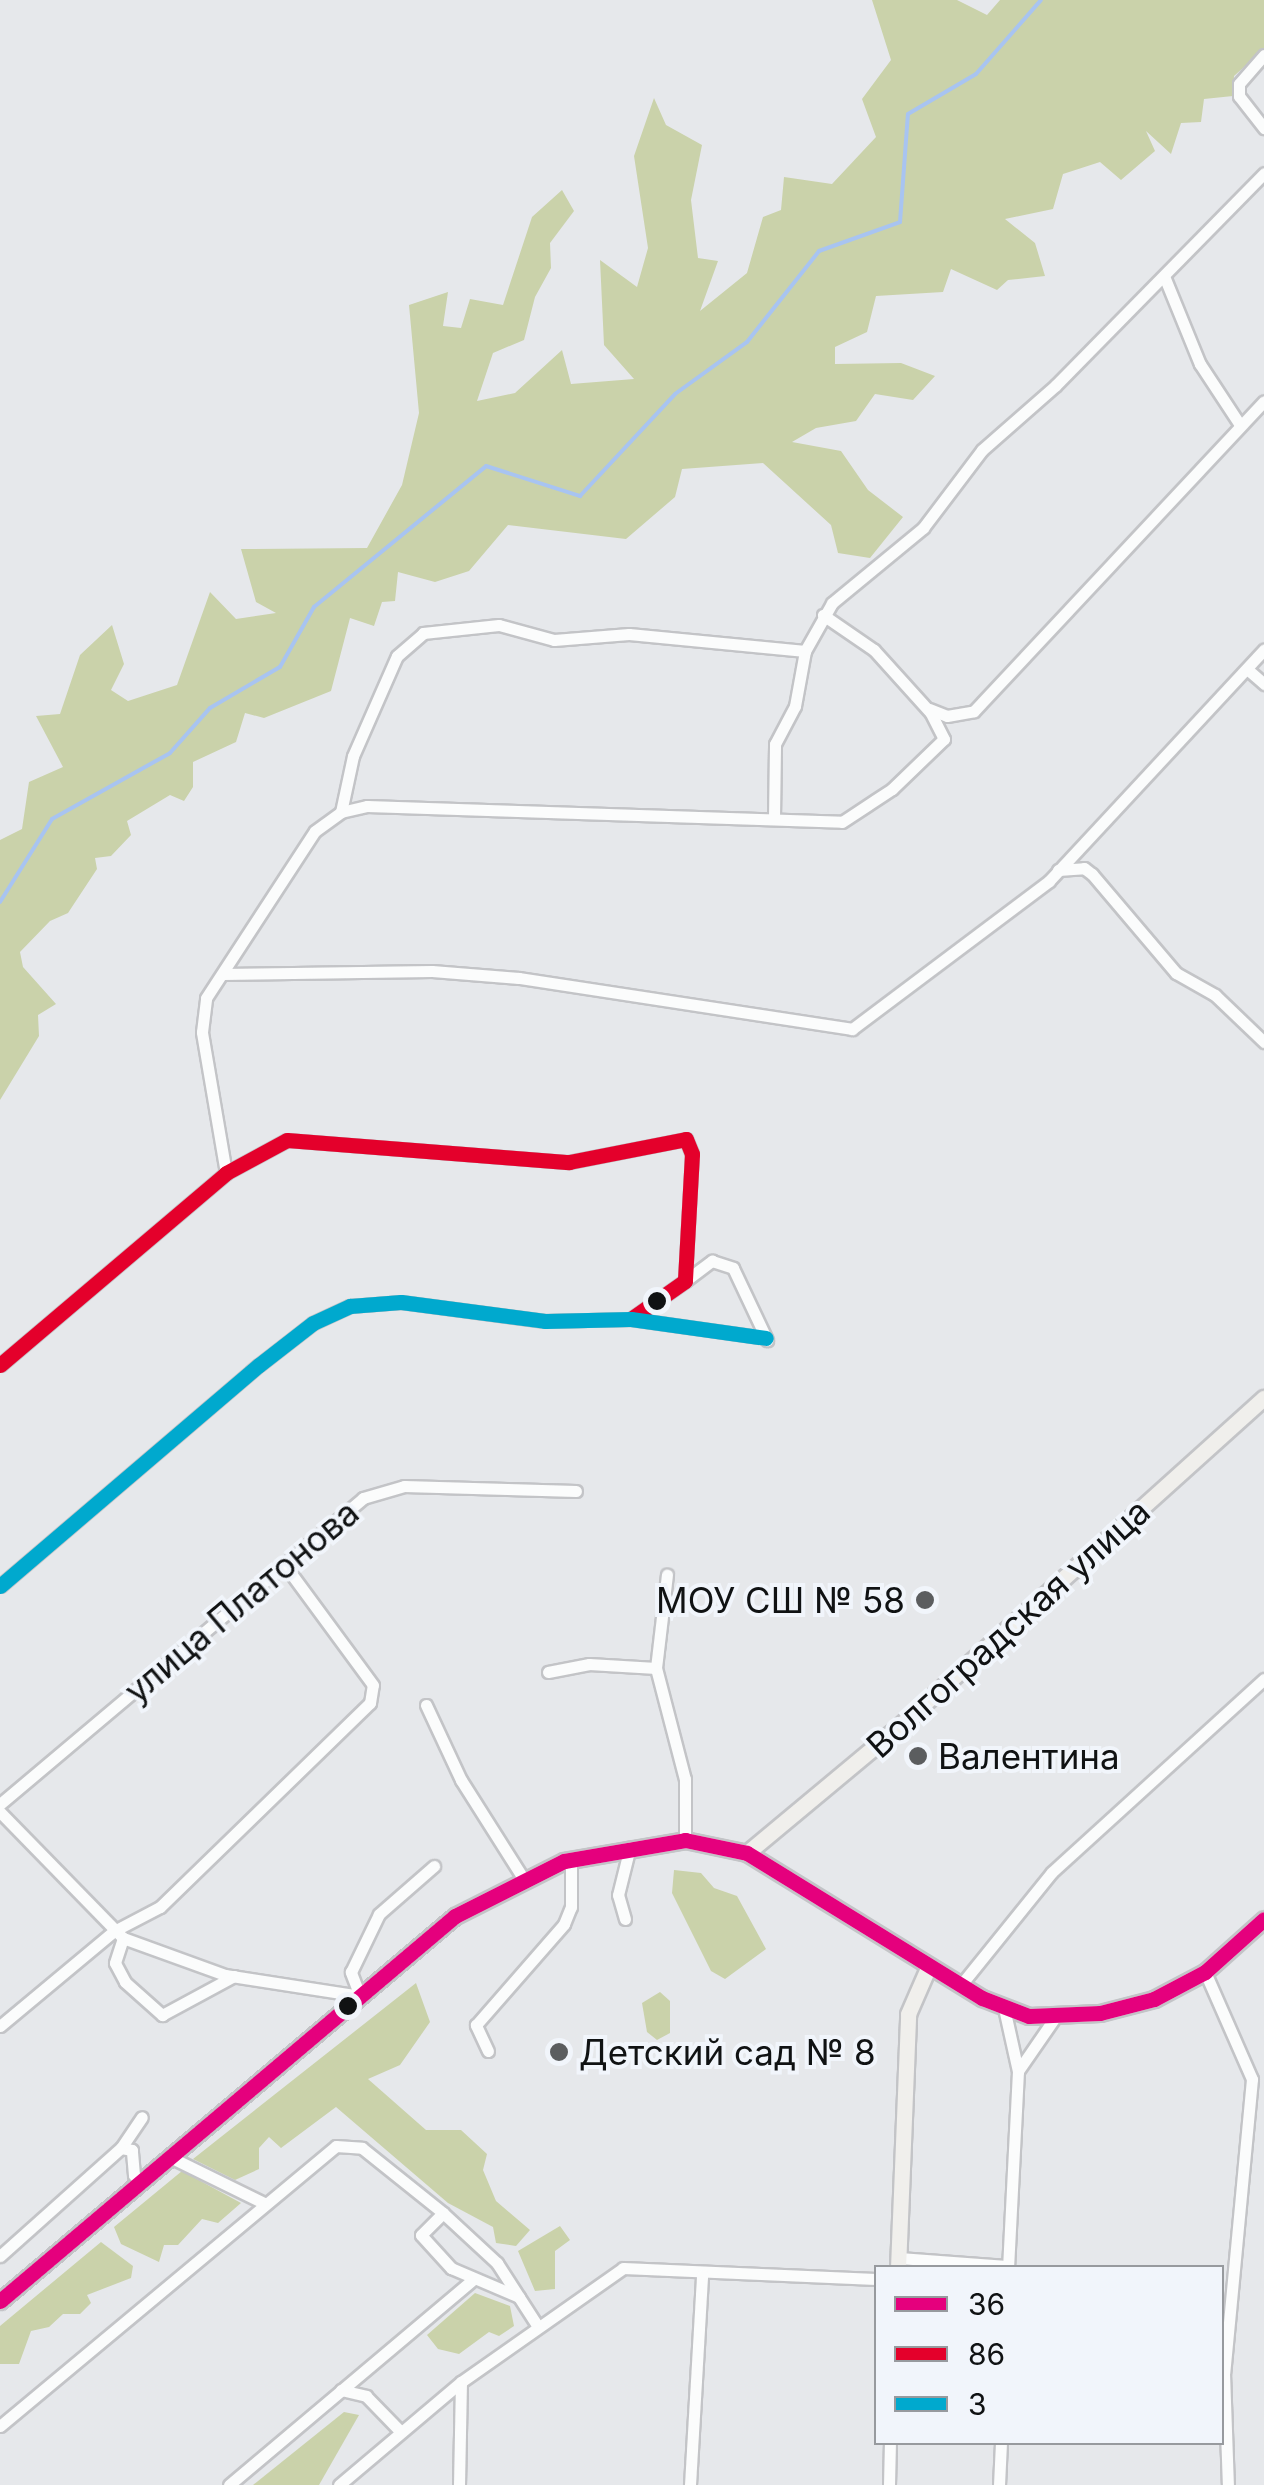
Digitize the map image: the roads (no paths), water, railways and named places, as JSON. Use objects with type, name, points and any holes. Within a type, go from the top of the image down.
[{"type":"main road","name":"Волгоградская улица","points":[[747,1853],[909,1718],[1264,1398]]},
{"type":"main road","points":[[0,2301],[456,1916],[523,1878],[571,1860],[630,1846],[685,1840],[747,1853],[960,1986],[1004,2008],[1056,2016],[1127,2009],[1205,1972],[1264,1920]]},
{"type":"main road","points":[[898,2263],[908,2014],[930,1966]]},
{"type":"street","points":[[1264,56],[1240,84],[1239,96],[1264,128]]},
{"type":"street","points":[[774,818],[772,754],[795,706],[804,651],[841,590],[923,528],[982,450],[1264,174]]},
{"type":"street","points":[[1164,276],[1200,364],[1240,425]]},
{"type":"street","points":[[926,708],[947,716],[974,711],[1264,401]]},
{"type":"street","points":[[226,1172],[202,1032],[206,998],[316,831],[340,812],[368,806],[842,822],[892,789],[944,739],[926,708],[874,650],[823,616]]},
{"type":"street","points":[[340,812],[353,756],[397,656],[423,633],[500,625],[554,640],[630,634],[804,651]]},
{"type":"street","points":[[224,974],[397,971],[519,978],[852,1029],[1058,870],[1264,650]]},
{"type":"street","points":[[1247,669],[1264,684]]},
{"type":"street","points":[[1089,838],[1083,858],[1092,874],[1176,974],[1215,995],[1264,1042]]},
{"type":"street","points":[[1058,870],[1084,868],[1092,874]]},
{"type":"street","points":[[0,1365],[226,1172],[287,1140],[570,1162],[686,1139],[692,1154],[685,1281]]},
{"type":"street","points":[[0,1586],[329,1313],[400,1302],[546,1321],[631,1319],[767,1339],[733,1268],[712,1261],[631,1319]]},
{"type":"street","name":"улица Платонова","points":[[0,1804],[300,1546],[363,1498],[404,1486],[576,1491]]},
{"type":"street","points":[[0,2026],[160,1907],[370,1703],[373,1685],[321,1620],[287,1568],[300,1546]]},
{"type":"street","points":[[250,1592],[283,1570],[292,1575]]},
{"type":"street","points":[[666,1575],[656,1668],[685,1779],[685,1840]]},
{"type":"street","points":[[548,1672],[589,1664],[656,1668]]},
{"type":"street","points":[[960,1986],[1052,1872],[1264,1679]]},
{"type":"street","points":[[426,1705],[461,1780],[523,1878]]},
{"type":"street","points":[[0,1812],[118,1935],[234,1976],[360,1996],[351,1972],[379,1914],[434,1866]]},
{"type":"street","points":[[625,1919],[618,1894],[630,1846]]},
{"type":"street","points":[[488,2050],[476,2025],[564,1924],[571,1907],[571,1860]]},
{"type":"street","points":[[118,1935],[115,1963],[125,1982],[162,2015],[234,1976]]},
{"type":"street","points":[[1205,1972],[1252,2079],[1224,2374],[1228,2485]]},
{"type":"street","points":[[1004,2008],[1018,2071],[1008,2265]]},
{"type":"street","points":[[1018,2071],[1056,2016]]},
{"type":"street","points":[[0,2256],[121,2148],[142,2117]]},
{"type":"street","points":[[0,2426],[316,2157],[336,2146],[362,2148],[443,2213],[497,2263],[537,2324]]},
{"type":"street","points":[[121,2148],[132,2150],[134,2176],[140,2182]]},
{"type":"street","points":[[170,2157],[264,2202]]},
{"type":"street","points":[[443,2213],[421,2235],[471,2281],[519,2297]]},
{"type":"street","points":[[898,2263],[953,2265]]},
{"type":"street","points":[[338,2485],[461,2382],[537,2324],[622,2268],[646,2264],[702,2274],[874,2279]]},
{"type":"street","points":[[690,2485],[702,2274]]},
{"type":"street","points":[[229,2485],[471,2281]]},
{"type":"street","points":[[459,2485],[461,2382]]},
{"type":"street","points":[[341,2390],[366,2396],[402,2432]]},
{"type":"street","points":[[888,2485],[890,2445]]},
{"type":"street","points":[[999,2485],[1000,2445]]},
{"type":"waterway","points":[[0,902],[52,819],[170,753],[210,708],[280,667],[314,607],[486,466],[580,496],[675,394],[747,342],[819,251],[900,222],[908,114],[976,74],[1041,0]]},
{"type":"place","name":"МОУ СШ № 58","points":[[925,1600]]},
{"type":"place","name":"Валентина","points":[[918,1756]]},
{"type":"place","name":"Детский сад № 8","points":[[559,2052]]}]
